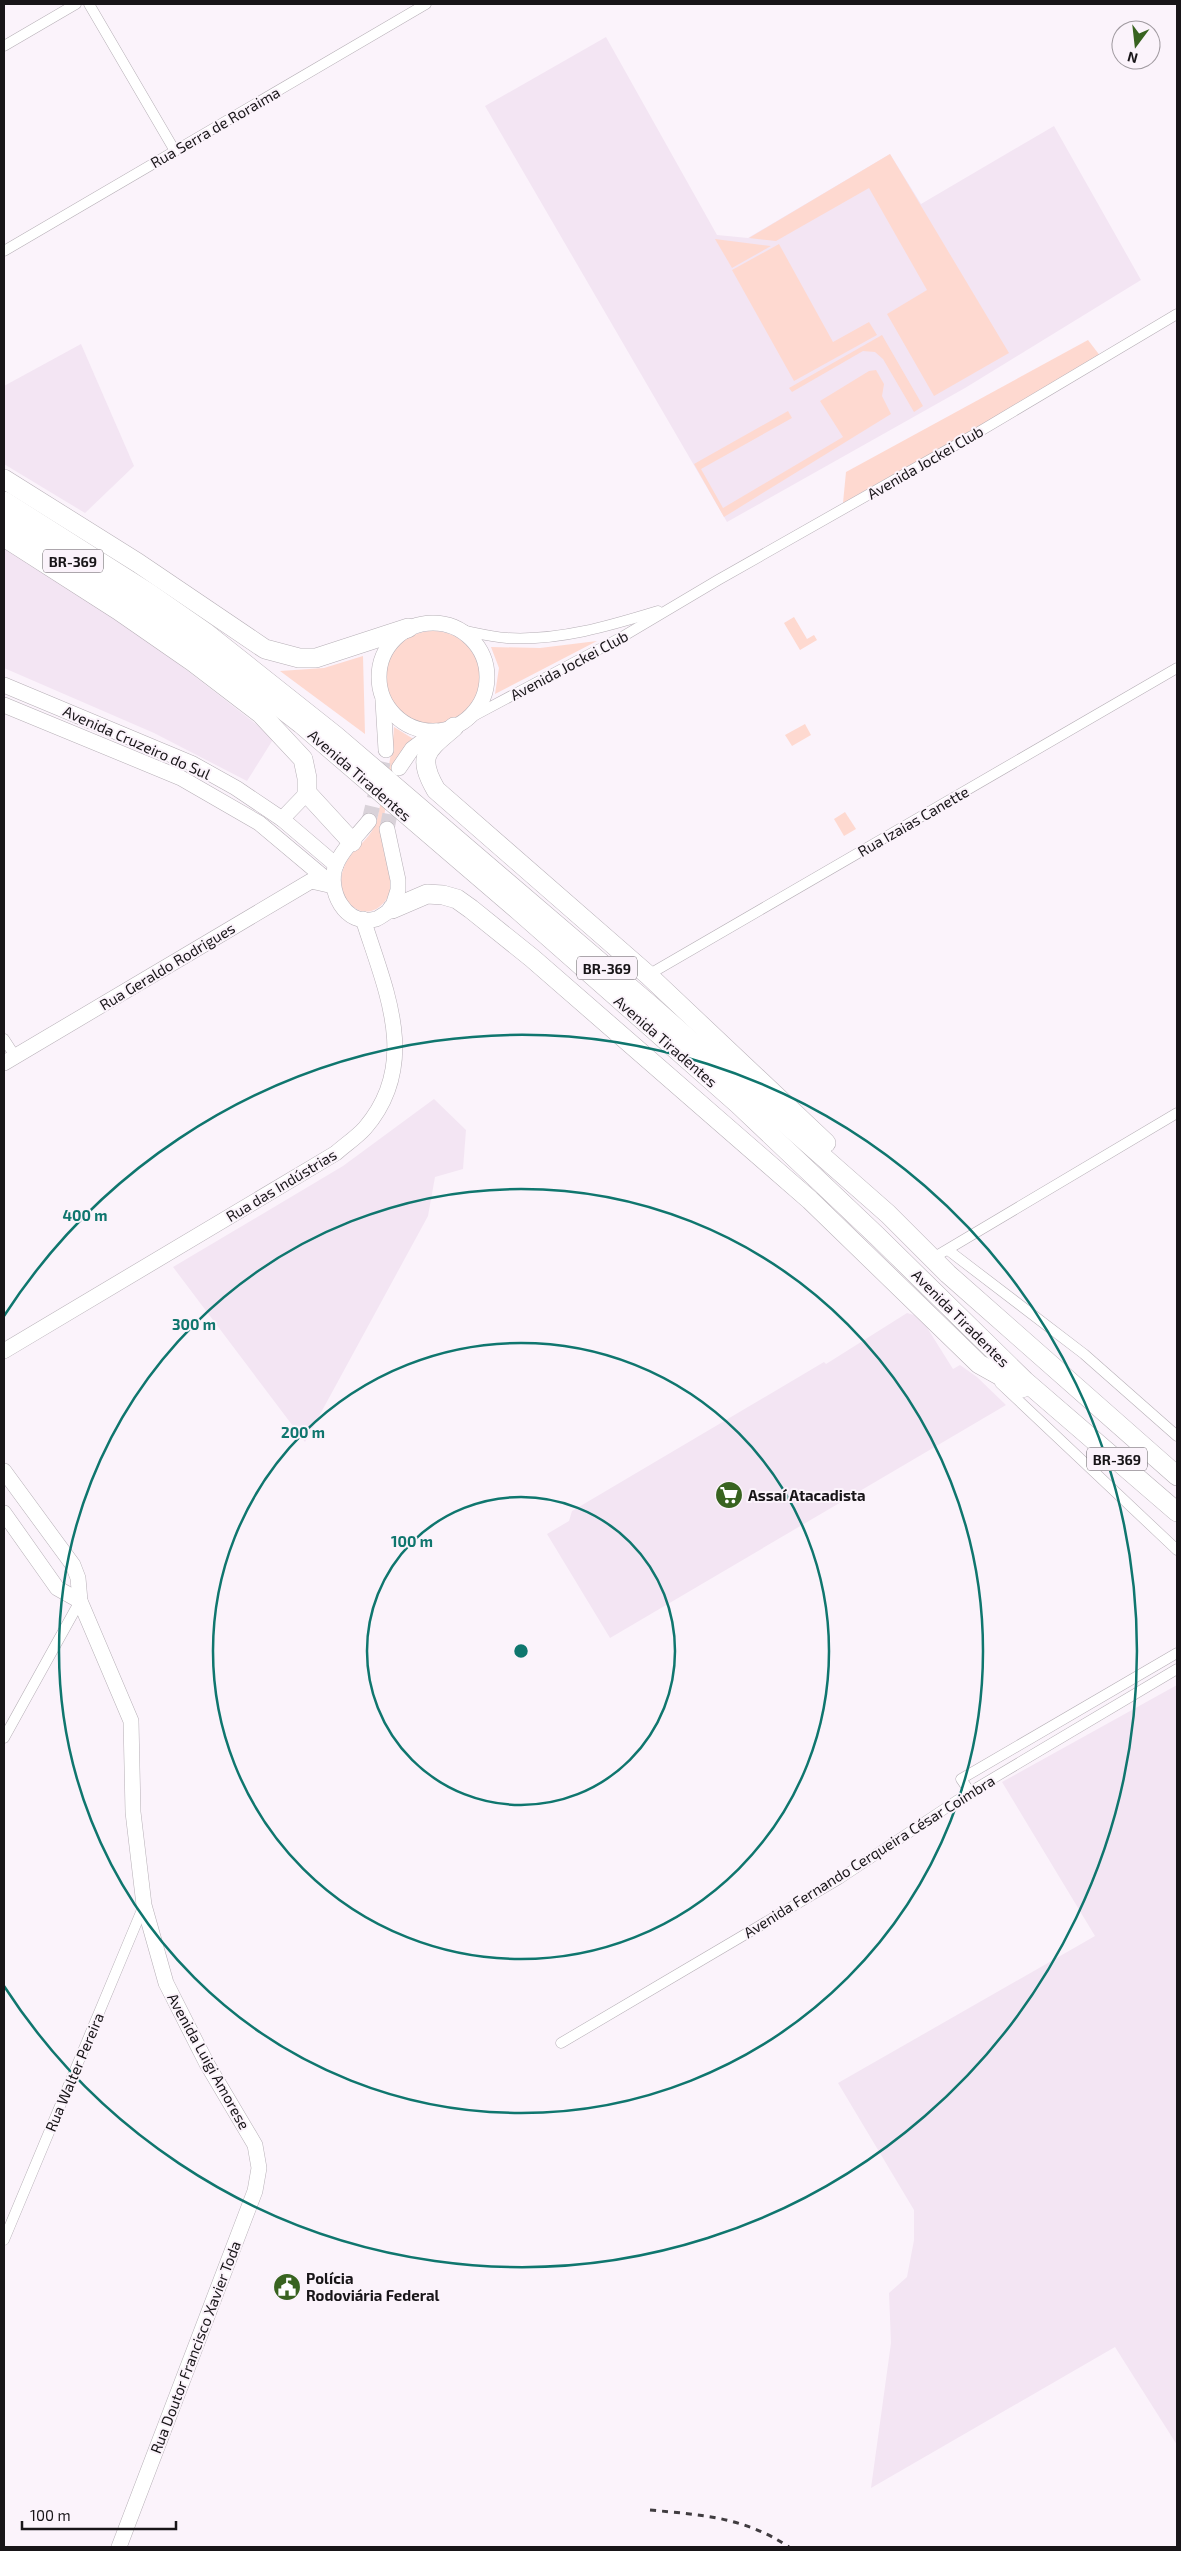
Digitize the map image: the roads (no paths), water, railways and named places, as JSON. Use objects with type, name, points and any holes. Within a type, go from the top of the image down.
[{"type":"highway","points":[[4,480],[138,563],[265,649],[299,658],[316,658],[408,628]]},
{"type":"highway","name":"Avenida Tiradentes","points":[[4,501],[149,593],[256,670],[640,997],[888,1214],[940,1254],[1062,1376],[1177,1476]]},
{"type":"highway","name":"Avenida Tiradentes","points":[[4,518],[164,621],[211,654],[301,724],[519,911],[738,1104],[876,1234],[1025,1381],[1177,1512]]},
{"type":"highway","points":[[4,537],[126,615],[193,662],[261,714],[303,759],[308,778],[307,793],[352,842]]},
{"type":"highway","points":[[452,726],[431,747],[427,756],[425,771],[436,790],[648,975],[839,1156],[888,1214]]},
{"type":"highway","points":[[392,908],[427,894],[442,895],[456,899],[471,909],[532,958],[810,1200],[979,1364],[1056,1406]]},
{"type":"highway","points":[[738,1104],[810,1200]]},
{"type":"street","points":[[4,46],[76,4]]},
{"type":"street","points":[[89,4],[175,151]]},
{"type":"street","name":"Rua Serra de Roraima","points":[[4,251],[426,4]]},
{"type":"street","name":"Avenida Jockei Club","points":[[452,726],[622,638],[977,433],[1177,314]]},
{"type":"street","name":"Avenida Jockei Club","points":[[461,630],[506,638],[555,636],[596,630],[671,608]]},
{"type":"street","points":[[386,750],[383,699],[378,679],[381,659],[391,641],[408,628],[435,622],[461,630],[477,644],[486,664],[488,674],[484,695],[474,713],[412,749],[399,768]]},
{"type":"street","name":"Rua Izaias Canette","points":[[648,975],[1177,668]]},
{"type":"street","name":"Avenida Cruzeiro do Sul","points":[[4,685],[183,760],[236,788],[282,819],[336,865]]},
{"type":"street","points":[[383,699],[396,717],[405,724],[420,730],[452,726]]},
{"type":"street","name":"Avenida Cruzeiro do Sul","points":[[4,705],[167,772],[259,823],[333,886]]},
{"type":"street","points":[[167,772],[183,760]]},
{"type":"street","points":[[282,819],[307,793]]},
{"type":"street","points":[[369,821],[336,865],[333,886],[340,906],[349,913],[363,919],[376,919],[392,908],[398,890],[398,880],[387,829]]},
{"type":"street","name":"Rua Geraldo Rodrigues","points":[[9,1060],[311,881],[333,886]]},
{"type":"street","name":"Rua das Indústrias","points":[[4,1351],[336,1152],[365,1128],[378,1110],[388,1087],[395,1065],[396,1039],[388,999],[363,919]]},
{"type":"street","points":[[4,1039],[9,1060]]},
{"type":"street","points":[[1177,1113],[940,1254],[1084,1354],[1177,1436]]},
{"type":"street","points":[[979,1364],[1177,1550]]},
{"type":"street","name":"Avenida Luigi Amorese","points":[[4,1471],[73,1565],[78,1578],[80,1601],[131,1721],[133,1812],[144,1905],[166,1983],[206,2064],[255,2145]]},
{"type":"street","points":[[4,1513],[57,1588],[80,1601],[4,1738]]},
{"type":"street","points":[[970,1792],[961,1779],[1177,1654]]},
{"type":"street","name":"Avenida Fernando Cerqueira César Coimbra","points":[[561,2043],[839,1879],[970,1792],[1177,1669]]},
{"type":"street","name":"Rua Walter Pereira","points":[[4,2240],[144,1905]]},
{"type":"street","name":"Rua Doutor Francisco Xavier Toda","points":[[119,2547],[255,2191],[259,2168],[255,2145]]},
{"type":"tunnel","points":[[369,821],[386,750]]},
{"type":"tunnel","points":[[387,829],[394,793]]},
{"type":"railway","points":[[650,2510],[705,2516],[739,2523],[756,2529],[789,2547]]},
{"type":"place","name":"Assaí Atacadista","points":[[729,1495]]},
{"type":"place","name":"Polícia Rodoviária Federal","points":[[287,2287]]}]
